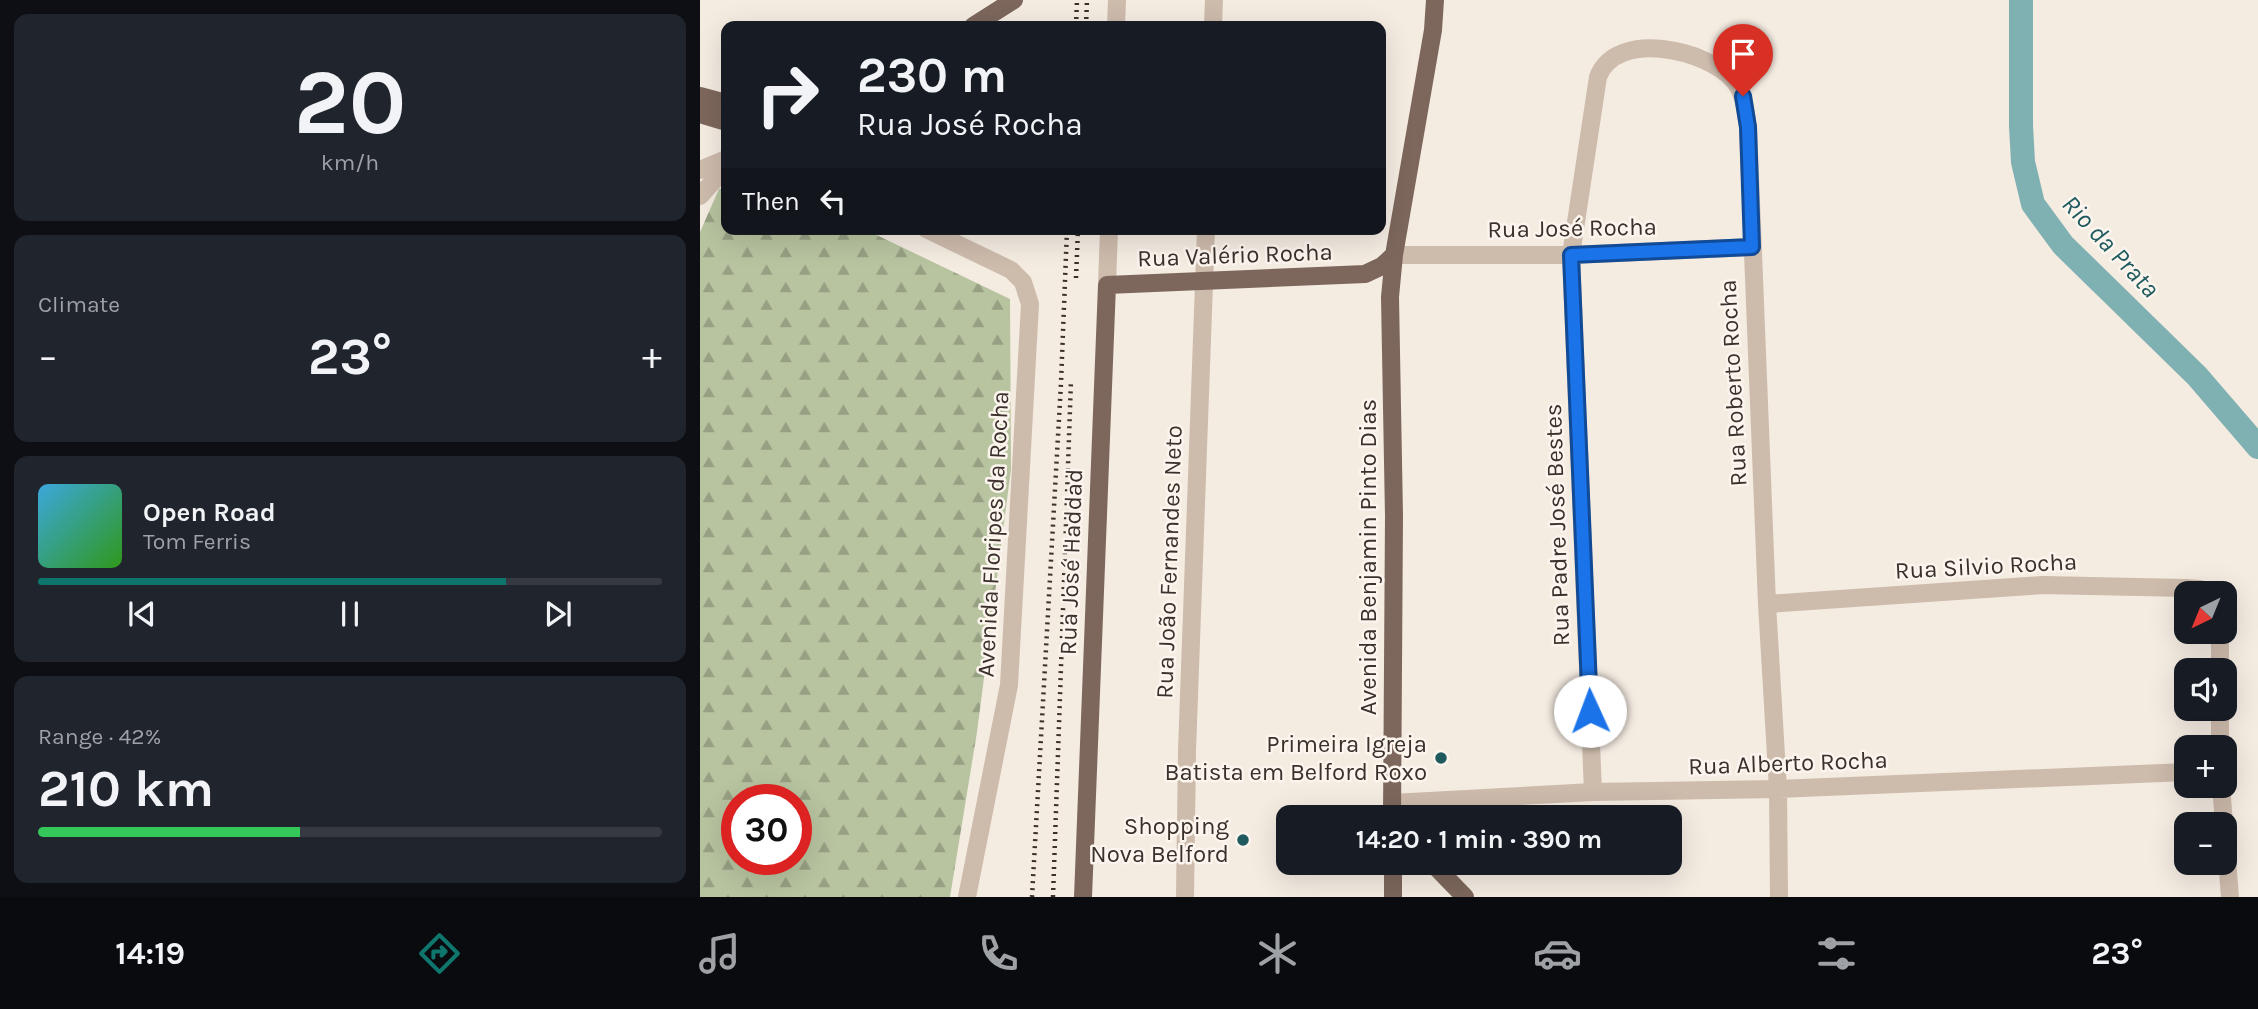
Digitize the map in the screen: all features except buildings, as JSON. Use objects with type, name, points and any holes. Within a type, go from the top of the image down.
[{"type":"main road","points":[[981,21],[1014,0]]},
{"type":"main road","name":"Avenida Benjamin Pinto Dias","points":[[1392,805],[1394,544],[1390,297],[1394,254],[1433,30],[1434,0]]},
{"type":"main road","points":[[700,96],[721,102]]},
{"type":"main road","points":[[700,114],[721,120]]},
{"type":"main road","points":[[1365,274],[1382,266],[1394,254]]},
{"type":"main road","points":[[1365,274],[1379,283],[1390,297]]},
{"type":"main road","name":"Rua Valério Rocha","points":[[1107,285],[1365,274]]},
{"type":"main road","name":"Rua José Haddad","points":[[1083,897],[1107,285]]},
{"type":"main road","points":[[1393,875],[1393,897]]},
{"type":"main road","points":[[1444,875],[1465,897]]},
{"type":"street","points":[[1116,21],[1117,0]]},
{"type":"street","points":[[1213,21],[1214,0]]},
{"type":"street","name":"Rua Roberto Rocha","points":[[1571,255],[1598,77],[1608,60],[1617,55],[1644,49],[1668,48],[1703,60],[1725,73],[1735,82],[1743,96],[1748,127],[1767,604],[1778,789],[1779,897]]},
{"type":"street","points":[[700,170],[721,161]]},
{"type":"street","points":[[700,197],[721,173]]},
{"type":"street","name":"Avenida Floripes da Rocha","points":[[938,235],[1011,270],[1023,282],[1030,304],[1009,685],[967,897]]},
{"type":"street","name":"Rua José Haddad","points":[[1107,285],[1109,235]]},
{"type":"street","name":"Rua João Fernandes Neto","points":[[1185,897],[1206,235]]},
{"type":"street","name":"Rua José Rocha","points":[[1394,254],[1571,255],[1752,247]]},
{"type":"street","name":"Rua Padre José Bestes","points":[[1571,255],[1593,792]]},
{"type":"street","name":"Rua Silvio Rocha","points":[[1767,604],[2043,585],[2174,588]]},
{"type":"street","name":"Rua Alberto Rocha","points":[[1448,805],[1593,792],[1778,789],[2174,772]]},
{"type":"street","points":[[2222,798],[2230,897]]},
{"type":"green space","points":[[721,189],[721,235],[877,235],[1010,299],[1011,469],[977,732],[950,897],[700,897],[700,232]]},
{"type":"waterway","name":"Rio da Prata","points":[[2021,0],[2023,162],[2033,204],[2063,245],[2197,376],[2258,447]]},
{"type":"railway","points":[[1076,21],[1077,0]]},
{"type":"railway","points":[[1086,21],[1087,0]]},
{"type":"railway","points":[[1032,897],[1067,235]]},
{"type":"railway","points":[[1076,278],[1078,235]]},
{"type":"railway","points":[[1053,897],[1071,380]]},
{"type":"place","name":"Primeira Igreja Batista em Belford Roxo","points":[[1441,758]]},
{"type":"place","name":"Shopping Nova Belford","points":[[1243,840]]},
{"type":"route","points":[[1590,711],[1571,255],[1752,247],[1748,127],[1743,96]]}]
